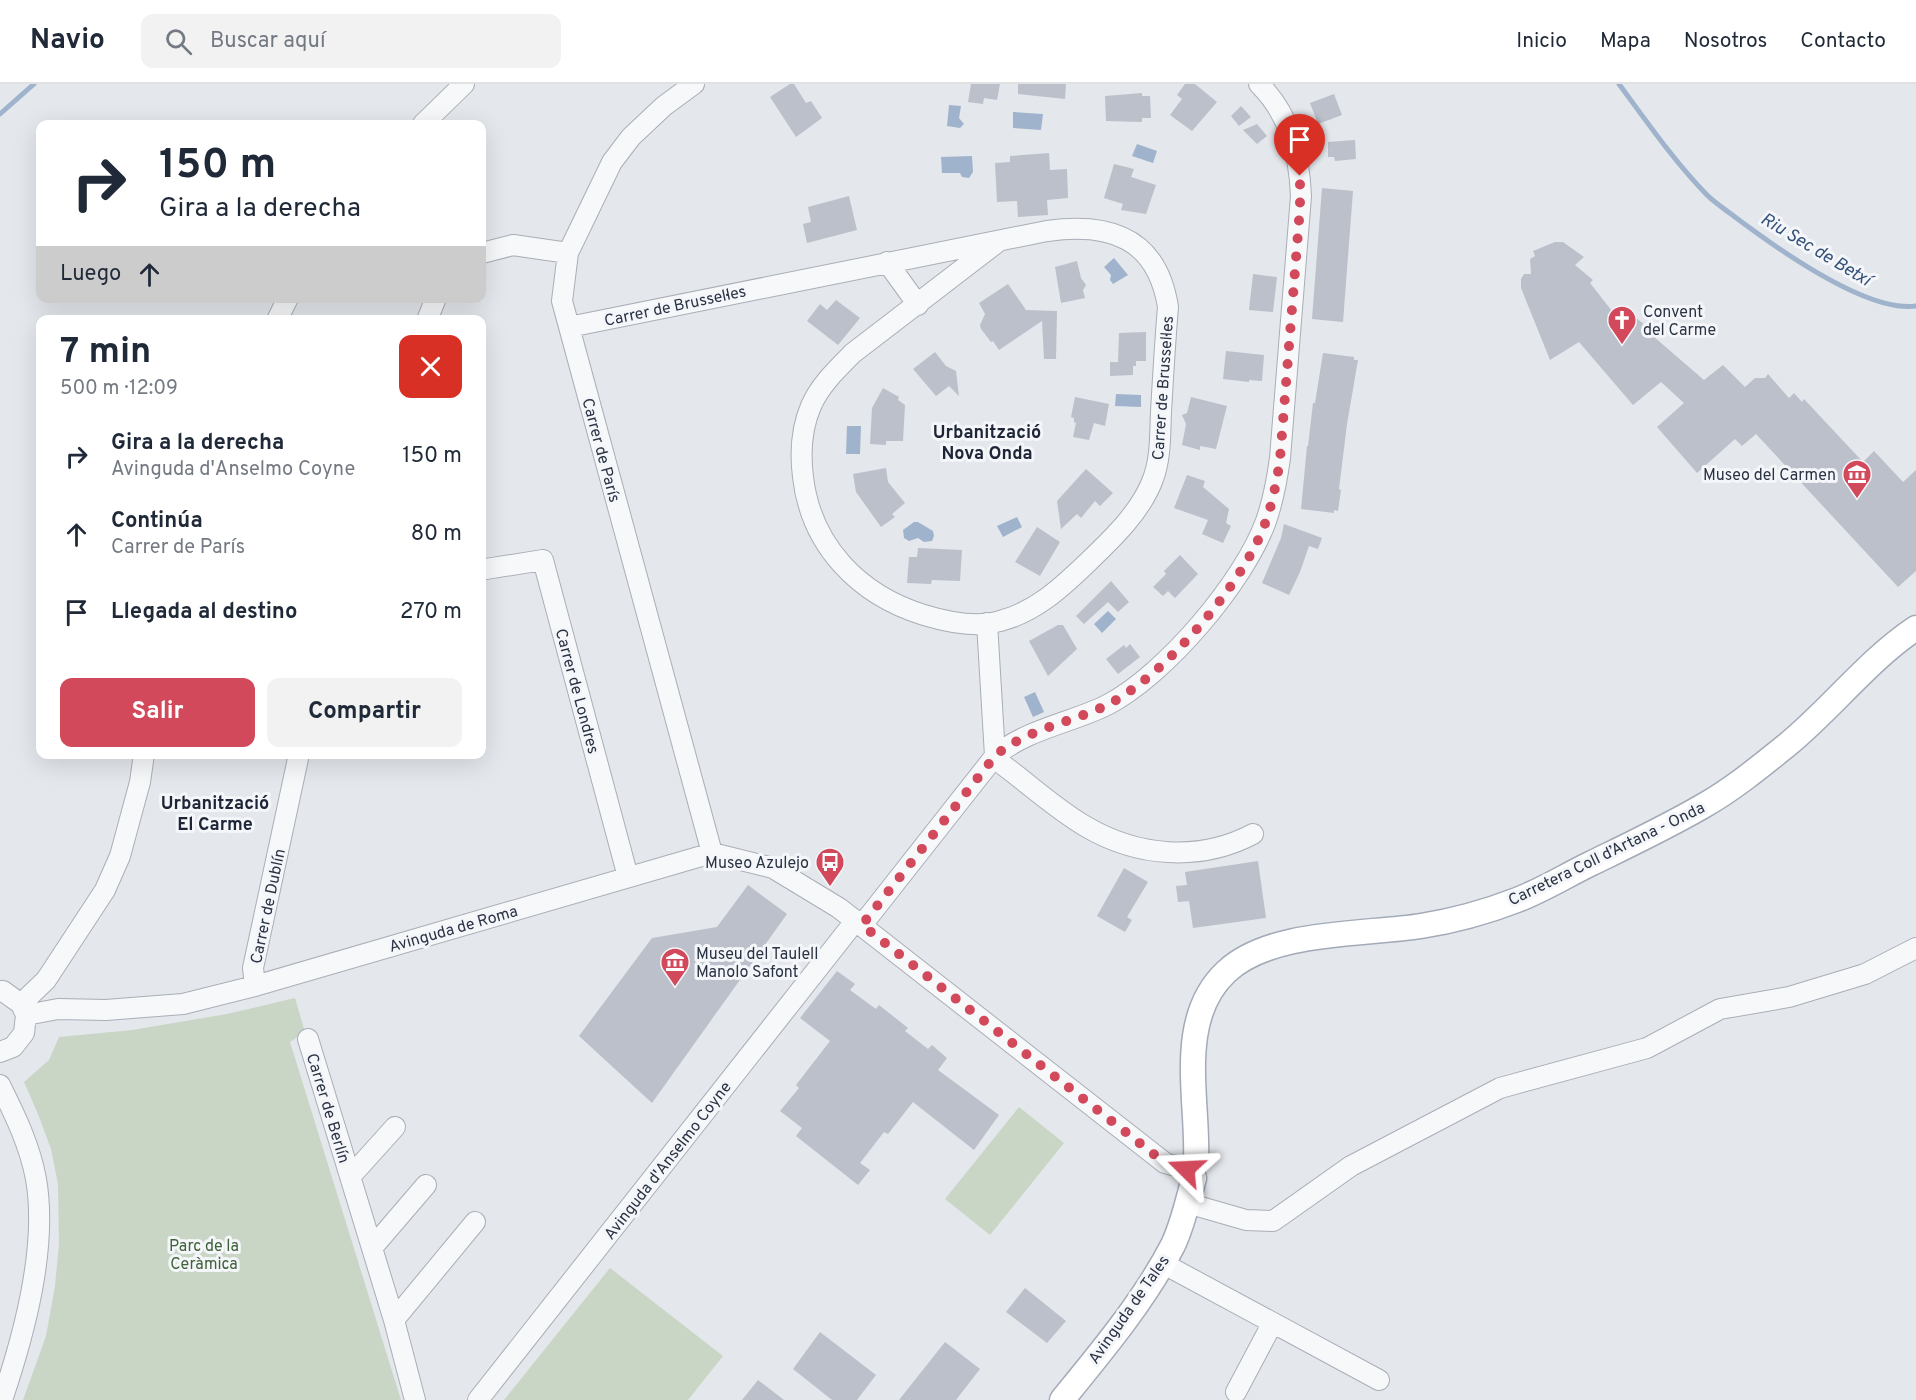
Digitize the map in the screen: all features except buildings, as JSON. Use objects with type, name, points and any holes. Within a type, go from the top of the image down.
[{"type":"main road","name":"Carretera Coll d’Artana - Onda","points":[[1192,1170],[1197,1144],[1193,1074],[1195,1039],[1202,1009],[1213,986],[1227,971],[1246,957],[1273,947],[1315,937],[1422,926],[1469,916],[1518,900],[1641,839],[1704,806],[1789,743],[1872,664],[1916,628]]},
{"type":"main road","name":"Avinguda de Tales","points":[[1062,1400],[1115,1334],[1174,1242],[1187,1203],[1192,1170]]},
{"type":"street","points":[[427,120],[464,84]]},
{"type":"street","name":"Carrer de París","points":[[694,84],[664,106],[631,137],[612,162],[568,253],[562,301],[712,853]]},
{"type":"street","points":[[995,756],[1015,741],[1088,713],[1116,699],[1174,653],[1200,625],[1240,571],[1266,522],[1280,459],[1301,196],[1294,140],[1281,113],[1259,84]]},
{"type":"street","name":"Carrer de Brussel·les","points":[[569,327],[887,262],[1062,229],[1092,228],[1110,231],[1124,237],[1147,255],[1160,276],[1168,307],[1157,465],[1146,494],[1136,511],[1105,545],[1056,592],[1024,612],[999,622],[987,624],[955,621],[916,613],[884,599],[864,586],[840,563],[822,538],[804,489],[801,452],[812,404],[829,379],[853,353],[999,241]]},
{"type":"street","points":[[486,252],[513,245],[568,253]]},
{"type":"street","points":[[887,262],[918,304]]},
{"type":"street","name":"Carrer de Londres","points":[[486,569],[543,560],[628,877]]},
{"type":"street","points":[[987,624],[995,756],[1003,765],[1083,825],[1131,847],[1160,852],[1192,852],[1239,842],[1253,834]]},
{"type":"street","name":"Avinguda d'Anselmo Coyne","points":[[478,1400],[859,922],[995,756]]},
{"type":"street","points":[[0,1052],[13,1047],[24,1033],[24,1009],[46,980],[105,890],[120,856],[140,782],[143,759]]},
{"type":"street","name":"Carrer de Dublín","points":[[255,986],[253,968],[298,759]]},
{"type":"street","name":"Avinguda de Roma","points":[[24,1009],[106,1010],[183,1004],[255,986],[712,853],[773,868],[859,922],[1165,1163],[1192,1170]]},
{"type":"street","points":[[1187,1203],[1246,1220],[1273,1221],[1351,1166],[1500,1088],[1647,1048],[1720,1010],[1788,997],[1865,974],[1916,948]]},
{"type":"street","points":[[0,991],[24,1009]]},
{"type":"street","name":"Carrer de Berlín","points":[[308,1039],[394,1320],[415,1400]]},
{"type":"street","points":[[0,1085],[27,1144],[36,1180],[39,1228],[30,1296],[7,1360],[2,1400]]},
{"type":"street","name":"Carrer de Berlín","points":[[350,1177],[395,1127]]},
{"type":"street","points":[[372,1248],[426,1185]]},
{"type":"street","points":[[394,1320],[475,1222]]},
{"type":"street","points":[[1162,1263],[1378,1380]]},
{"type":"street","points":[[1236,1392],[1272,1323]]},
{"type":"green space","name":"Parc de la Ceràmica","points":[[295,998],[305,1032],[290,1042],[401,1400],[23,1400],[46,1336],[55,1286],[59,1244],[58,1184],[51,1149],[24,1082],[49,1060],[59,1037],[132,1030],[227,1014]]},
{"type":"green space","points":[[1019,1107],[1064,1143],[990,1235],[945,1199]]},
{"type":"green space","points":[[610,1268],[723,1356],[688,1400],[504,1400]]},
{"type":"water","points":[[949,105],[961,106],[959,118],[964,124],[960,128],[947,126]]},
{"type":"water","points":[[1013,112],[1043,114],[1041,130],[1013,128]]},
{"type":"water","points":[[1137,144],[1157,151],[1153,163],[1132,156]]},
{"type":"water","points":[[972,156],[973,172],[969,178],[962,177],[960,173],[942,173],[941,157]]},
{"type":"water","points":[[1114,258],[1128,275],[1113,284],[1110,280],[1111,275],[1104,267]]},
{"type":"water","points":[[1116,394],[1141,395],[1141,407],[1115,406]]},
{"type":"water","points":[[847,426],[861,426],[860,454],[846,454]]},
{"type":"water","points":[[1017,517],[1022,527],[1003,537],[997,526]]},
{"type":"water","points":[[914,522],[933,531],[932,541],[924,542],[918,538],[909,541],[904,538],[903,530]]},
{"type":"water","points":[[1108,611],[1116,619],[1102,633],[1094,624]]},
{"type":"water","points":[[1035,692],[1044,712],[1033,717],[1024,697]]},
{"type":"waterway","name":"Riu Sec de Betxí","points":[[0,114],[34,84]]},
{"type":"waterway","name":"Riu Sec de Betxí","points":[[1619,84],[1683,169],[1707,195],[1773,245],[1847,289],[1896,305],[1916,306]]},
{"type":"place","name":"Convent del Carme","points":[[1622,346]]},
{"type":"place","name":"Museo del Carmen","points":[[1857,500]]},
{"type":"place","name":"Museo Azulejo","points":[[830,888]]},
{"type":"place","name":"Museu del Taulell Manolo Safont","points":[[675,988]]},
{"type":"district","name":"Urbanització Nova Onda","points":[[987,442]]},
{"type":"district","name":"Urbanització El Carme","points":[[215,813]]},
{"type":"route","points":[[1186,1169],[1165,1163],[862,925],[995,756],[1015,741],[1088,713],[1130,690],[1174,653],[1200,625],[1250,554],[1266,522],[1280,459],[1301,196],[1300,176]]}]
